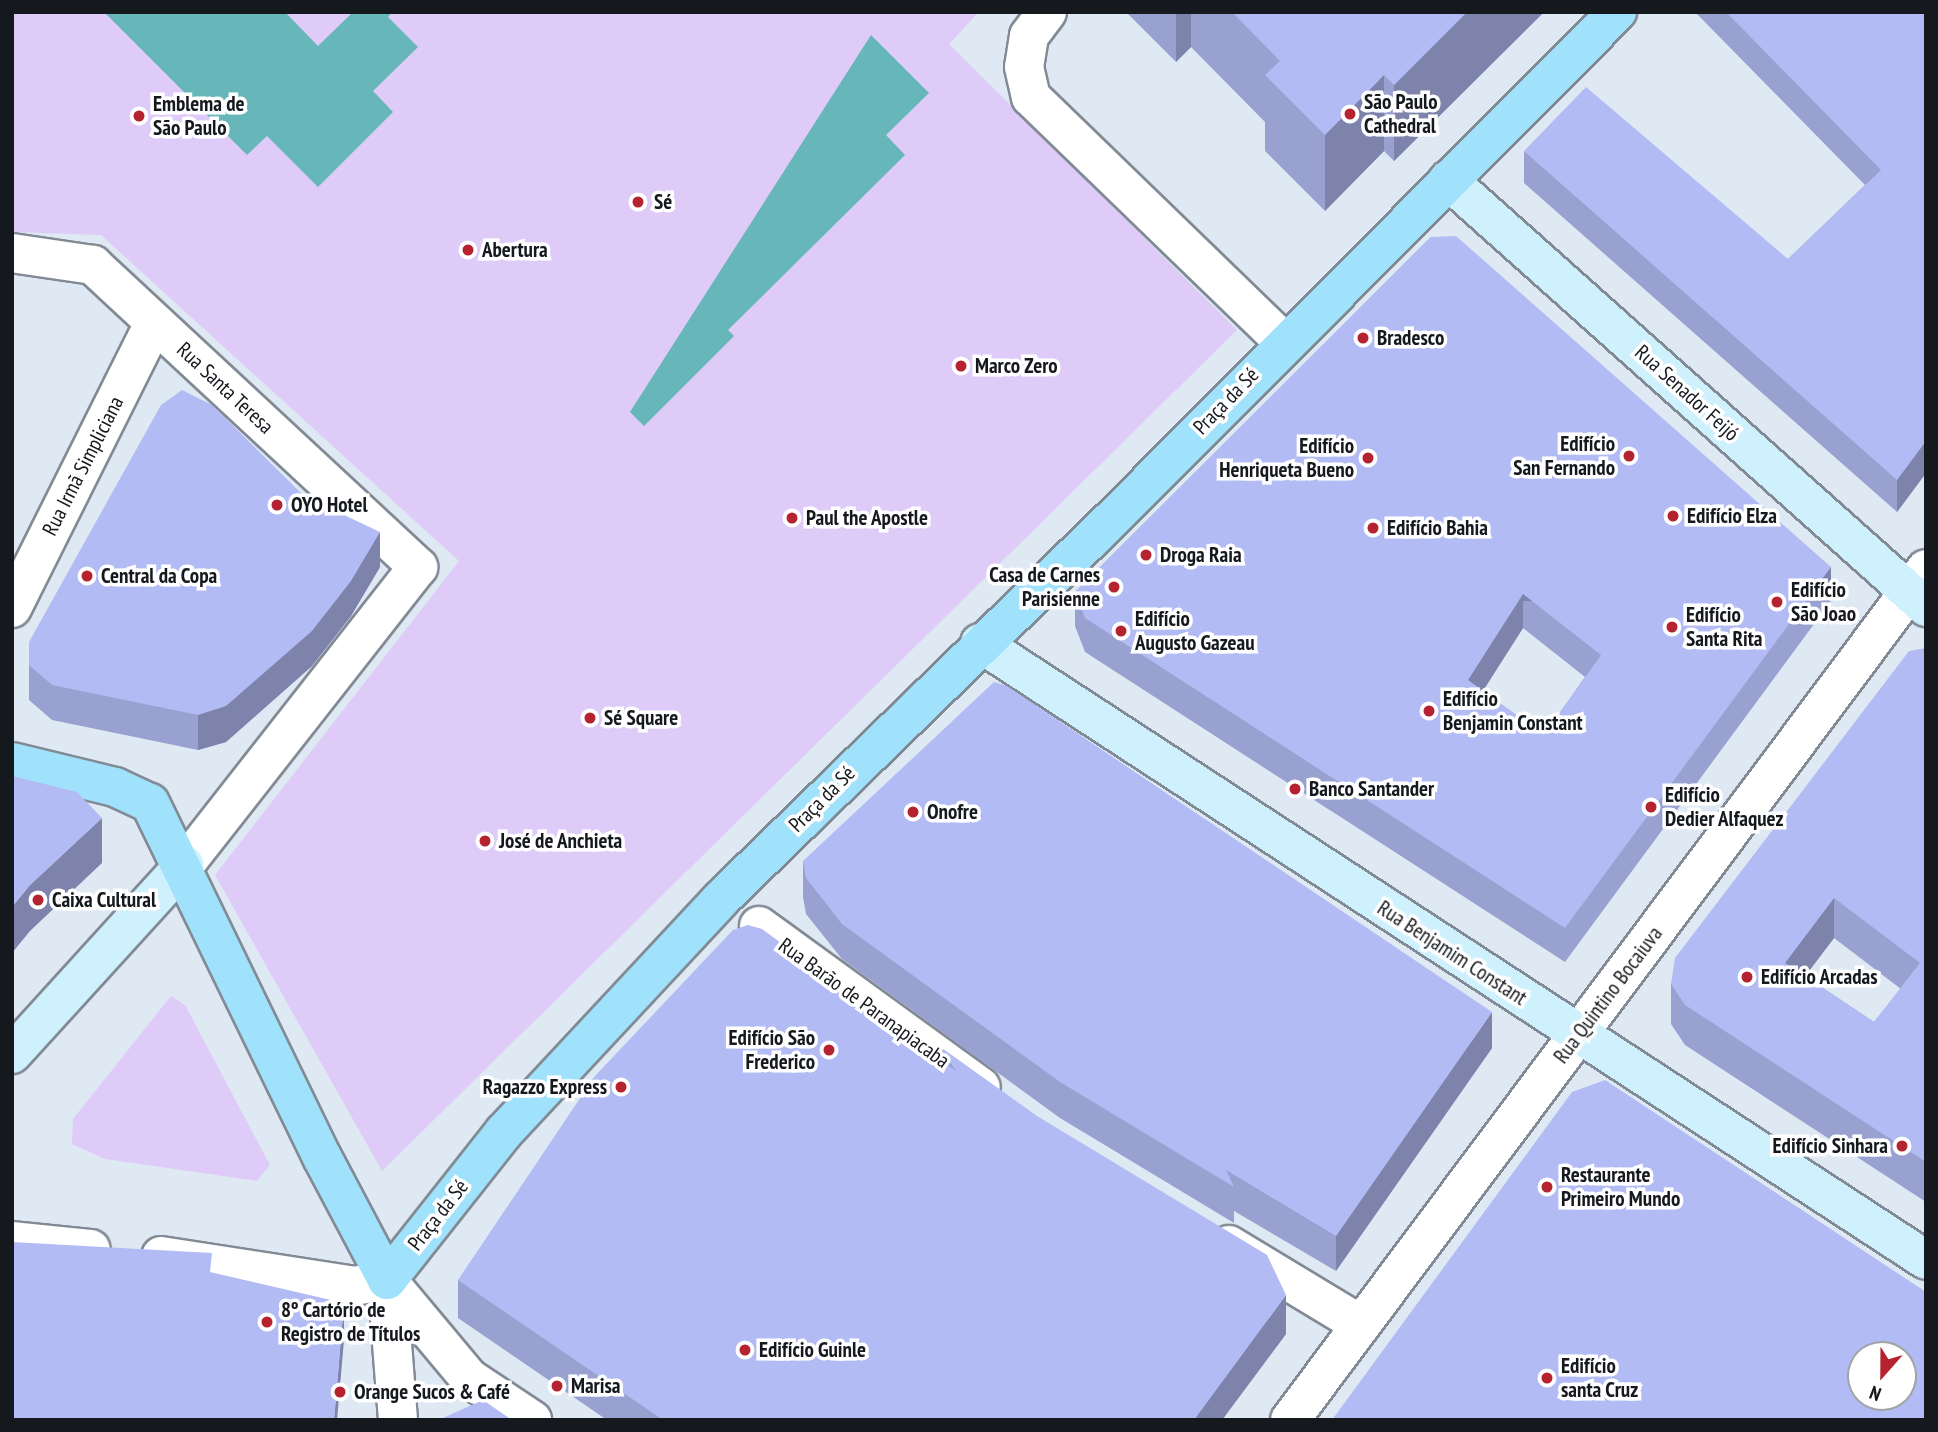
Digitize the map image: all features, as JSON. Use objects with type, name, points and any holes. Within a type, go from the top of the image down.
[{"type":"main road","name":"Praça da Sé","points":[[387,1280],[504,1132],[693,930],[980,643],[1116,514],[1284,342],[1617,12]]},
{"type":"main road","name":"Rua Senador Feijó","points":[[1448,180],[1920,590]]},
{"type":"main road","name":"Rua Benjamim Constant","points":[[980,643],[1926,1260]]},
{"type":"main road","points":[[12,762],[138,796],[158,814],[322,1157],[387,1280]]},
{"type":"main road","points":[[12,1054],[184,865]]},
{"type":"street","points":[[1047,12],[1029,36],[1024,67],[1031,97],[1284,342]]},
{"type":"street","name":"Rua Santa Teresa","points":[[12,253],[93,265],[418,567],[184,865]]},
{"type":"street","name":"Rua Irmã Simpliciana","points":[[12,608],[154,323]]},
{"type":"street","name":"Rua Quintino Bocaiuva","points":[[1290,1420],[1578,1035],[1920,590]]},
{"type":"street","name":"Rua Barão de Paranapiacaba","points":[[759,926],[1014,1111]]},
{"type":"street","points":[[1199,1227],[1361,1325]]},
{"type":"street","points":[[12,1241],[233,1265],[354,1286],[387,1280]]},
{"type":"street","points":[[387,1280],[399,1414]]},
{"type":"street","points":[[387,1280],[469,1378],[532,1420]]},
{"type":"shaded area","name":"Sé Square","points":[[12,12],[979,12],[949,44],[1237,330],[382,1171],[215,875],[459,561],[101,235],[12,232]]},
{"type":"shaded area","points":[[171,996],[185,1005],[270,1165],[257,1181],[105,1159],[72,1144],[73,1119]]},
{"type":"water","points":[[104,12],[285,12],[318,46],[353,12],[392,12],[388,17],[418,47],[373,91],[393,112],[318,187],[267,136],[247,155]]},
{"type":"water","points":[[871,35],[929,93],[886,135],[905,155],[728,330],[734,336],[644,426],[630,412]]},
{"type":"building","points":[[1232,12],[1467,12],[1394,85],[1384,75],[1325,135],[1265,75],[1280,61]]},
{"type":"building","points":[[1726,12],[1926,12],[1926,441],[1897,480],[1524,151],[1586,87],[1788,259],[1881,170]]},
{"type":"building","points":[[1456,236],[1831,567],[1565,928],[1085,618],[1075,592],[1431,237]],"holes":[[[1523,594],[1601,655],[1544,735],[1468,680]]]},
{"type":"building","points":[[182,390],[212,405],[304,496],[380,532],[351,581],[312,631],[226,706],[198,715],[52,685],[29,665],[29,642],[161,405]]},
{"type":"building","points":[[1926,648],[1926,1162],[1685,1005],[1671,984],[1675,958],[1909,651]],"holes":[[[1834,898],[1920,963],[1874,1022],[1785,963]]]},
{"type":"building","points":[[994,682],[1007,686],[1492,1012],[1336,1236],[1226,1170],[1234,1187],[1060,1082],[842,924],[806,878],[803,861]]},
{"type":"building","points":[[12,776],[77,792],[102,818],[30,885],[12,907]]},
{"type":"building","points":[[748,925],[762,929],[956,1071],[939,1046],[1037,1116],[1267,1255],[1286,1295],[1194,1420],[663,1420],[458,1280],[595,1076],[733,930]]},
{"type":"building","points":[[1605,1080],[1926,1292],[1926,1420],[1332,1420],[1572,1092]]},
{"type":"building","points":[[12,1242],[212,1253],[210,1272],[344,1303],[334,1420],[12,1420]]},
{"type":"building","points":[[483,1400],[512,1420],[443,1420],[443,1418]]},
{"type":"place","name":"São Paulo Cathedral","points":[[1350,114]]},
{"type":"place","name":"Emblema de São Paulo","points":[[139,116]]},
{"type":"place","name":"Sé","points":[[638,202]]},
{"type":"place","name":"Abertura","points":[[468,250]]},
{"type":"place","name":"Bradesco","points":[[1363,338]]},
{"type":"place","name":"Marco Zero","points":[[961,366]]},
{"type":"place","name":"Edifício San Fernando","points":[[1629,456]]},
{"type":"place","name":"Edifício Henriqueta Bueno","points":[[1368,458]]},
{"type":"place","name":"OYO Hotel","points":[[277,505]]},
{"type":"place","name":"Edifício Elza","points":[[1673,516]]},
{"type":"place","name":"Paul the Apostle","points":[[792,518]]},
{"type":"place","name":"Edifício Bahia","points":[[1373,528]]},
{"type":"place","name":"Droga Raia","points":[[1146,555]]},
{"type":"place","name":"Central da Copa","points":[[87,576]]},
{"type":"place","name":"Casa de Carnes Parisienne","points":[[1114,587]]},
{"type":"place","name":"Edifício São Joao","points":[[1777,602]]},
{"type":"place","name":"Edifício Santa Rita","points":[[1672,627]]},
{"type":"place","name":"Edifício Augusto Gazeau","points":[[1121,631]]},
{"type":"place","name":"Edifício Benjamin Constant","points":[[1429,711]]},
{"type":"place","name":"Sé Square","points":[[590,718]]},
{"type":"place","name":"Banco Santander","points":[[1295,789]]},
{"type":"place","name":"Edifício Dedier Alfaquez","points":[[1651,807]]},
{"type":"place","name":"Onofre","points":[[913,812]]},
{"type":"place","name":"José de Anchieta","points":[[485,841]]},
{"type":"place","name":"Caixa Cultural","points":[[38,900]]},
{"type":"place","name":"Edifício Arcadas","points":[[1747,977]]},
{"type":"place","name":"Edifício São Frederico","points":[[829,1050]]},
{"type":"place","name":"Ragazzo Express","points":[[621,1087]]},
{"type":"place","name":"Edifício Sinhara","points":[[1902,1146]]},
{"type":"place","name":"Restaurante Primeiro Mundo","points":[[1547,1187]]},
{"type":"place","name":"8º Cartório de Registro de Títulos","points":[[267,1322]]},
{"type":"place","name":"Edifício Guinle","points":[[745,1350]]},
{"type":"place","name":"Edifício santa Cruz","points":[[1547,1378]]},
{"type":"place","name":"Marisa","points":[[557,1386]]},
{"type":"place","name":"Orange Sucos & Café","points":[[340,1392]]}]
